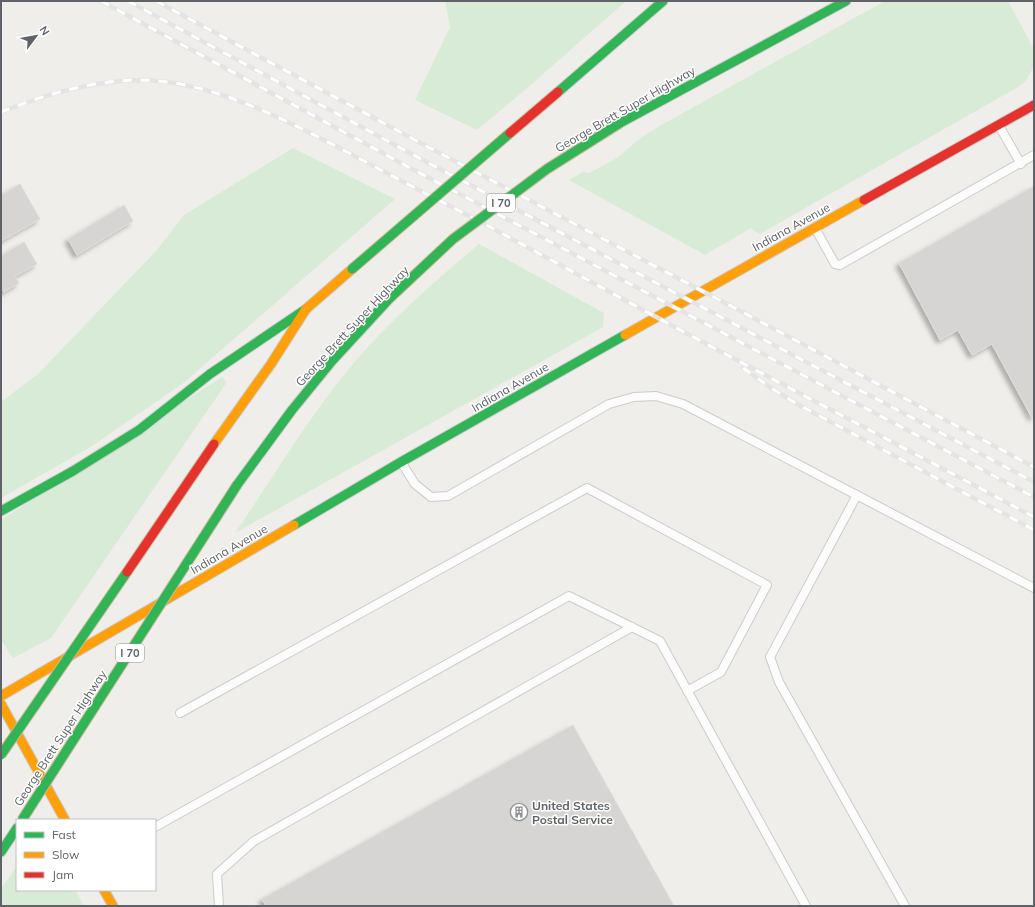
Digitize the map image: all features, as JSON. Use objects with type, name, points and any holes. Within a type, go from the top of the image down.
[{"type":"main road","points":[[1,511],[73,471],[139,430],[210,374],[306,309],[663,1]]},
{"type":"main road","name":"George Brett Super Highway","points":[[23,819],[237,485],[297,404],[332,360],[392,297],[453,239],[547,169],[620,123],[846,1]]},
{"type":"main road","name":"Indiana Avenue","points":[[1,696],[401,462],[815,227],[1034,105]]},
{"type":"main road","points":[[1,755],[214,444],[271,364],[306,309]]},
{"type":"main road","points":[[1,704],[64,819]]},
{"type":"main road","points":[[1,852],[16,830]]},
{"type":"main road","points":[[105,891],[113,906]]},
{"type":"lane","points":[[998,125],[1021,164]]},
{"type":"lane","points":[[815,227],[835,264],[840,265],[1021,164],[1034,155]]},
{"type":"lane","points":[[401,462],[415,484],[431,497],[448,496],[609,404],[634,398],[656,396],[683,404],[1034,588]]},
{"type":"lane","points":[[180,713],[587,488],[766,585],[721,672],[687,691]]},
{"type":"lane","points":[[857,495],[770,657],[779,682],[904,906]]},
{"type":"lane","points":[[156,826],[569,596],[660,641],[806,906]]},
{"type":"lane","points":[[219,906],[218,874],[254,841],[632,627]]},
{"type":"green space","points":[[445,1],[626,1],[477,130],[415,100],[450,27]]},
{"type":"green space","points":[[885,1],[1008,1],[1034,49],[1033,68],[1025,82],[1018,87],[760,234],[751,228],[705,255],[569,180],[583,172],[589,173],[617,158],[642,137],[663,124]]},
{"type":"green space","points":[[293,148],[395,199],[182,384],[92,446],[1,498],[1,402],[39,373],[157,250],[184,215]]},
{"type":"green space","points":[[479,244],[604,313],[603,327],[235,533],[308,424],[349,369],[402,312]]},
{"type":"green space","points":[[222,377],[227,382],[51,638],[13,658],[1,640],[1,520]]},
{"type":"green space","points":[[16,867],[16,891],[76,891],[84,906],[1,906],[1,889]]},
{"type":"building","points":[[20,184],[40,219],[1,241],[1,195]]},
{"type":"building","points":[[1034,186],[1034,418],[1031,416],[992,344],[972,355],[958,330],[940,340],[899,263]]},
{"type":"building","points":[[124,205],[133,221],[77,255],[68,239]]},
{"type":"building","points":[[24,242],[37,264],[15,276],[19,283],[4,292],[1,288],[1,256]]},
{"type":"building","name":"United States Postal Service","points":[[573,725],[674,906],[266,906],[262,899]]},
{"type":"railway","points":[[101,1],[416,171],[1034,497]]},
{"type":"railway","points":[[128,1],[421,159],[1034,482]]},
{"type":"railway","points":[[156,1],[428,147],[1034,467]]},
{"type":"railway","points":[[1,112],[66,90],[89,85],[135,80],[158,81],[203,89],[267,112],[477,220],[684,332],[1034,517]]},
{"type":"railway","points":[[743,368],[797,404],[1034,530]]},
{"type":"traffic: fast","points":[[558,92],[663,1]]},
{"type":"traffic: fast","points":[[620,123],[846,1]]},
{"type":"traffic: fast","points":[[391,297],[453,239],[547,169],[620,123]]},
{"type":"traffic: fast","points":[[352,269],[510,133]]},
{"type":"traffic: fast","points":[[237,485],[292,410],[332,361],[391,297]]},
{"type":"traffic: fast","points":[[1,511],[73,471],[139,430],[210,374],[306,309]]},
{"type":"traffic: fast","points":[[294,525],[401,462],[625,335]]},
{"type":"traffic: fast","points":[[23,819],[237,485]]},
{"type":"traffic: fast","points":[[1,755],[127,572]]},
{"type":"traffic: fast","points":[[1,852],[16,830]]},
{"type":"traffic: slow","points":[[625,335],[864,200]]},
{"type":"traffic: slow","points":[[214,444],[271,364],[306,309],[352,269]]},
{"type":"traffic: slow","points":[[1,696],[294,525]]},
{"type":"traffic: slow","points":[[1,704],[64,819]]},
{"type":"traffic: slow","points":[[105,891],[113,906]]},
{"type":"traffic: jam","points":[[510,133],[558,92]]},
{"type":"traffic: jam","points":[[864,200],[1034,105]]},
{"type":"traffic: jam","points":[[127,572],[214,444]]},
{"type":"place","name":"United States Postal Service","points":[[519,812]]}]
